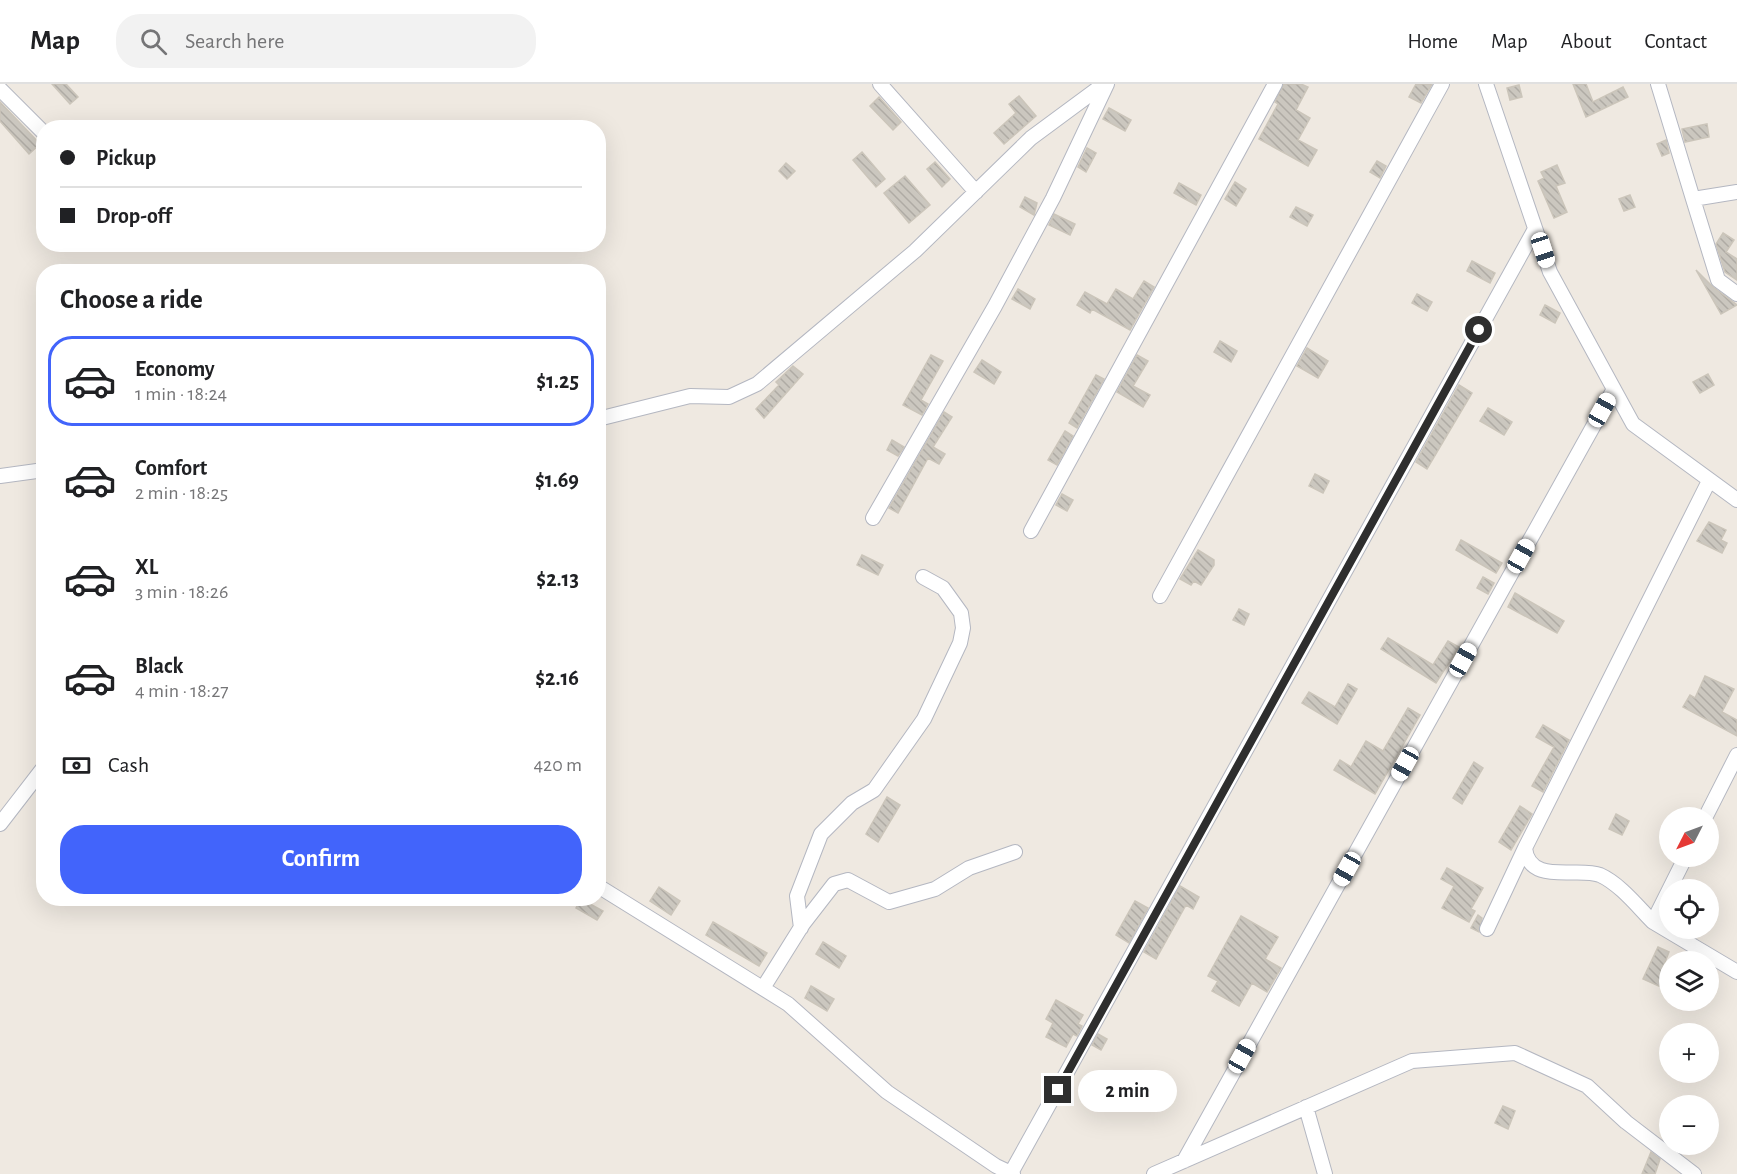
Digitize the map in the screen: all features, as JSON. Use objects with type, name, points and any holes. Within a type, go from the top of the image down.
[{"type":"street","points":[[880,84],[976,192]]},
{"type":"street","points":[[606,416],[690,396],[729,397],[757,384],[915,251],[1031,138],[1106,84]]},
{"type":"street","points":[[873,518],[1006,286],[1053,198],[1106,84]]},
{"type":"street","points":[[1030,531],[1275,84]]},
{"type":"street","points":[[1160,596],[1442,84]]},
{"type":"street","points":[[1486,84],[1550,273],[1633,424],[1737,500]]},
{"type":"street","points":[[1658,84],[1718,280],[1737,294]]},
{"type":"street","points":[[0,89],[36,126]]},
{"type":"street","points":[[1693,199],[1737,192]]},
{"type":"street","points":[[606,891],[788,1004],[887,1092],[1012,1174],[1535,229]]},
{"type":"street","points":[[1176,1167],[1614,389]]},
{"type":"street","points":[[0,476],[36,471]]},
{"type":"street","points":[[1488,929],[1525,849],[1709,481]]},
{"type":"street","points":[[801,928],[797,896],[821,834],[852,803],[874,790],[924,720],[960,643],[963,628],[962,613],[943,588],[923,577]]},
{"type":"street","points":[[1711,807],[1737,755]]},
{"type":"street","points":[[0,825],[36,778]]},
{"type":"street","points":[[1525,849],[1526,859],[1532,865],[1559,873],[1600,875],[1653,922],[1737,972]]},
{"type":"street","points":[[762,988],[801,928],[834,884],[840,880],[848,880],[889,902],[934,890],[969,868],[1015,852]]},
{"type":"street","points":[[1653,922],[1680,867]]},
{"type":"street","points":[[1154,1174],[1176,1167],[1412,1060],[1515,1053],[1587,1086],[1626,1122],[1694,1174]]},
{"type":"street","points":[[1306,1107],[1325,1174]]},
{"type":"building","points":[[52,84],[66,84],[78,97],[70,104]]},
{"type":"building","points":[[1284,84],[1301,84],[1308,87],[1296,110],[1310,118],[1298,140],[1317,150],[1308,166],[1259,139],[1278,104],[1275,102]]},
{"type":"building","points":[[1416,84],[1432,84],[1421,103],[1409,97]]},
{"type":"building","points":[[1573,84],[1586,84],[1593,102],[1623,87],[1628,97],[1586,117]]},
{"type":"building","points":[[1519,85],[1522,97],[1510,100],[1507,88]]},
{"type":"building","points":[[1019,96],[1036,116],[1004,144],[994,133],[1016,113],[1009,104]]},
{"type":"building","points":[[879,97],[901,122],[893,130],[870,106]]},
{"type":"building","points":[[0,102],[36,140],[36,148],[29,154],[0,121]]},
{"type":"building","points":[[1109,108],[1131,120],[1125,131],[1103,119]]},
{"type":"building","points":[[1707,124],[1709,137],[1685,142],[1682,129]]},
{"type":"building","points":[[1666,140],[1669,153],[1662,156],[1657,144]]},
{"type":"building","points":[[1087,148],[1096,153],[1086,172],[1078,167]]},
{"type":"building","points":[[862,152],[885,179],[876,187],[853,160]]},
{"type":"building","points":[[1377,161],[1386,166],[1380,178],[1370,172]]},
{"type":"building","points":[[935,162],[950,179],[942,187],[927,169]]},
{"type":"building","points":[[786,163],[795,171],[787,179],[779,171]]},
{"type":"building","points":[[1557,165],[1565,183],[1556,186],[1567,212],[1554,218],[1538,181],[1544,178],[1541,172]]},
{"type":"building","points":[[905,176],[930,205],[909,223],[884,193]]},
{"type":"building","points":[[1235,182],[1246,189],[1236,206],[1225,199]]},
{"type":"building","points":[[1179,183],[1201,195],[1196,205],[1174,193]]},
{"type":"building","points":[[1630,195],[1635,207],[1624,211],[1619,199]]},
{"type":"building","points":[[1025,197],[1037,203],[1034,215],[1020,207]]},
{"type":"building","points":[[1296,207],[1313,215],[1307,226],[1290,217]]},
{"type":"building","points":[[1054,214],[1075,224],[1070,235],[1049,225]]},
{"type":"building","points":[[1723,233],[1734,240],[1726,252],[1737,259],[1737,280],[1725,272],[1716,244]]},
{"type":"building","points":[[1472,261],[1495,273],[1490,283],[1467,271]]},
{"type":"building","points":[[1696,270],[1713,287],[1737,305],[1721,314]]},
{"type":"building","points":[[1144,281],[1154,287],[1130,330],[1092,309],[1090,313],[1077,305],[1085,292],[1107,304],[1116,289],[1133,299]]},
{"type":"building","points":[[1018,289],[1035,299],[1030,309],[1012,299]]},
{"type":"building","points":[[1417,294],[1432,302],[1427,311],[1412,303]]},
{"type":"building","points":[[1545,305],[1560,313],[1555,323],[1540,315]]},
{"type":"building","points":[[1220,341],[1237,351],[1231,362],[1214,352]]},
{"type":"building","points":[[1307,348],[1328,361],[1318,378],[1297,366]]},
{"type":"building","points":[[931,355],[943,361],[921,400],[928,404],[922,415],[903,405]]},
{"type":"building","points":[[1137,355],[1148,361],[1133,386],[1150,395],[1143,407],[1117,392]]},
{"type":"building","points":[[982,360],[1001,372],[994,384],[974,372]]},
{"type":"building","points":[[793,366],[803,374],[764,418],[756,409],[779,385],[776,382]]},
{"type":"building","points":[[1708,374],[1714,385],[1700,393],[1693,382]]},
{"type":"building","points":[[1096,375],[1104,379],[1077,428],[1069,423]]},
{"type":"building","points":[[1459,385],[1472,393],[1427,469],[1416,462]]},
{"type":"building","points":[[1488,408],[1512,422],[1504,435],[1480,421]]},
{"type":"building","points":[[944,412],[952,417],[933,447],[945,454],[939,464],[928,458],[898,513],[889,508]]},
{"type":"building","points":[[1065,431],[1073,436],[1057,465],[1048,460]]},
{"type":"building","points":[[892,440],[904,447],[898,456],[887,450]]},
{"type":"building","points":[[1315,474],[1329,481],[1323,493],[1309,486]]},
{"type":"building","points":[[1062,494],[1073,500],[1067,511],[1056,505]]},
{"type":"building","points":[[1709,522],[1726,530],[1721,540],[1727,543],[1722,553],[1697,541]]},
{"type":"building","points":[[1461,540],[1502,563],[1496,573],[1456,550]]},
{"type":"building","points":[[1198,550],[1214,560],[1214,565],[1201,585],[1194,581],[1191,585],[1180,579]]},
{"type":"building","points":[[862,555],[883,565],[878,575],[857,565]]},
{"type":"building","points":[[1483,577],[1494,583],[1488,594],[1477,588]]},
{"type":"building","points":[[1515,593],[1564,621],[1557,633],[1508,607]]},
{"type":"building","points":[[1239,609],[1249,614],[1244,625],[1233,620]]},
{"type":"building","points":[[1388,638],[1433,665],[1448,641],[1459,647],[1436,683],[1381,649]]},
{"type":"building","points":[[1705,676],[1734,689],[1722,712],[1737,720],[1737,736],[1683,707],[1690,695],[1695,698]]},
{"type":"building","points":[[1348,684],[1357,689],[1337,724],[1302,703],[1309,692],[1335,707]]},
{"type":"building","points":[[1408,708],[1420,715],[1375,794],[1334,770],[1340,760],[1351,767],[1366,741],[1383,751]]},
{"type":"building","points":[[1543,725],[1569,740],[1543,792],[1532,786],[1554,747],[1536,737]]},
{"type":"building","points":[[1474,762],[1483,768],[1462,804],[1453,798]]},
{"type":"building","points":[[887,797],[900,805],[878,842],[866,834]]},
{"type":"building","points":[[1520,806],[1532,814],[1511,850],[1499,842]]},
{"type":"building","points":[[1616,814],[1629,821],[1622,835],[1609,829]]},
{"type":"building","points":[[1447,868],[1483,888],[1471,909],[1475,911],[1469,922],[1442,908],[1454,886],[1441,879]]},
{"type":"building","points":[[1180,886],[1199,897],[1193,909],[1186,905],[1156,959],[1144,952]]},
{"type":"building","points":[[659,887],[680,901],[671,915],[650,901]]},
{"type":"building","points":[[1135,901],[1148,908],[1129,943],[1116,935]]},
{"type":"building","points":[[577,906],[594,906],[603,911],[597,920],[576,908]]},
{"type":"building","points":[[1478,915],[1482,918],[1479,932],[1471,928]]},
{"type":"building","points":[[1241,916],[1278,937],[1265,959],[1281,968],[1267,992],[1252,983],[1239,1006],[1212,991],[1218,981],[1208,976]]},
{"type":"building","points":[[713,922],[767,953],[759,966],[706,935]]},
{"type":"building","points":[[823,942],[846,956],[839,968],[816,954]]},
{"type":"building","points":[[1658,947],[1667,951],[1659,951],[1659,986],[1643,979]]},
{"type":"building","points":[[811,986],[834,999],[827,1011],[805,998]]},
{"type":"building","points":[[1056,1000],[1083,1015],[1078,1024],[1082,1026],[1077,1036],[1073,1034],[1066,1047],[1046,1037],[1053,1023],[1046,1019]]},
{"type":"building","points":[[1098,1034],[1107,1039],[1101,1050],[1092,1045]]},
{"type":"building","points":[[1503,1106],[1515,1111],[1508,1129],[1495,1123]]},
{"type":"building","points":[[1651,1152],[1660,1159],[1655,1174],[1642,1174]]},
{"type":"route","points":[[1058,1090],[1479,330]]}]
